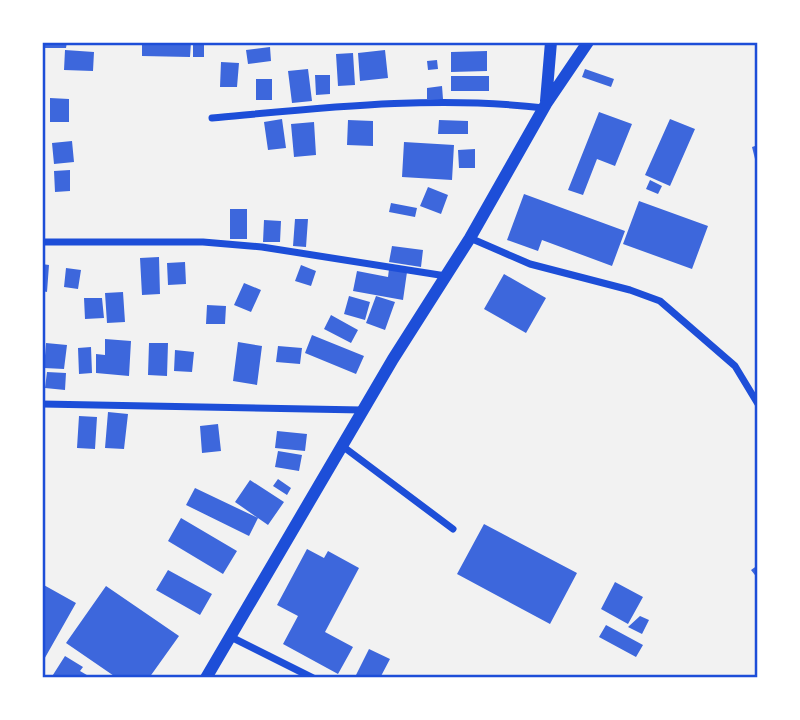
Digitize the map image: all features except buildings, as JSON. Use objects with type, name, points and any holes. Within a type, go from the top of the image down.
[{"type":"street","points":[[545,106],[551,42]]},
{"type":"street","points":[[206,678],[362,410],[470,238],[545,106],[588,42]]},
{"type":"street","points":[[212,118],[340,107],[462,103],[545,106]]},
{"type":"street","points":[[470,238],[530,264],[630,289],[660,301],[735,366],[758,404]]},
{"type":"street","points":[[42,242],[203,242],[251,246],[446,276]]},
{"type":"street","points":[[42,404],[362,410]]},
{"type":"street","points":[[341,445],[453,529]]},
{"type":"street","points":[[229,636],[313,678]]}]
